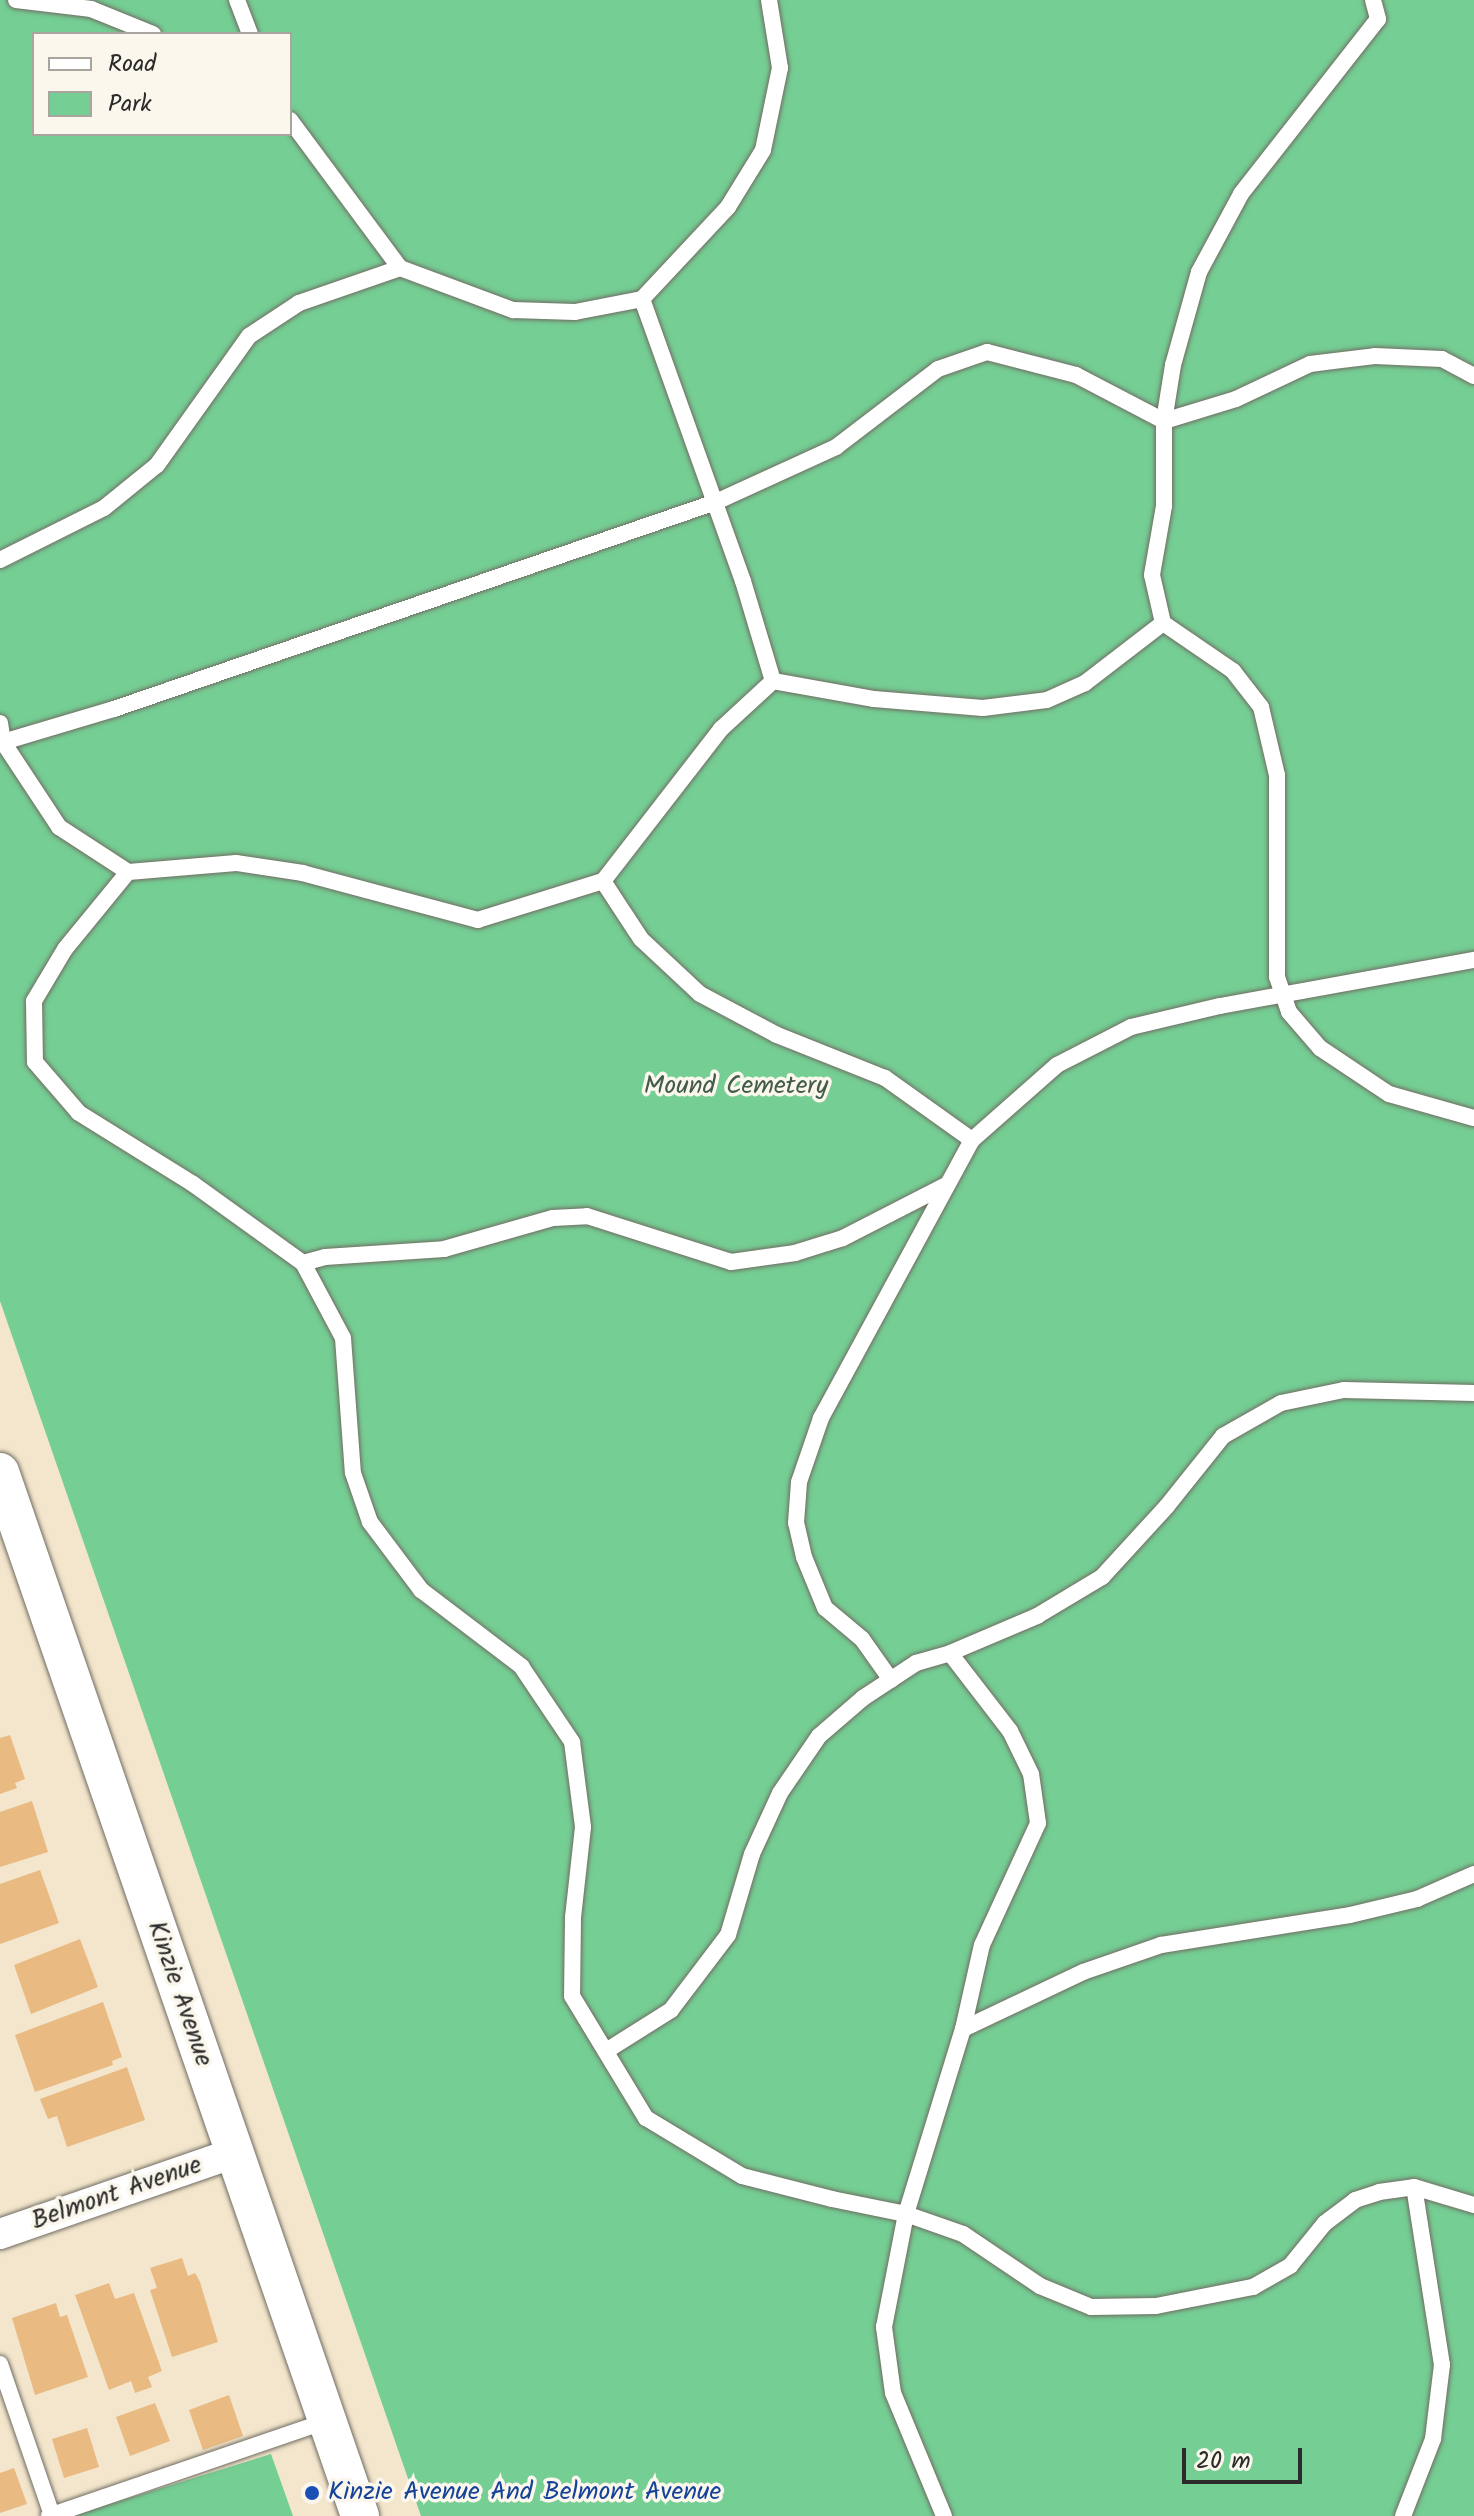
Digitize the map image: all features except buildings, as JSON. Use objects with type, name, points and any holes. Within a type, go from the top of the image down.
[{"type":"street","name":"Kinzie Avenue","points":[[0,1472],[360,2516]]},
{"type":"street","name":"Belmont Avenue","points":[[0,2234],[234,2153]]},
{"type":"lane","points":[[16,0],[91,9],[148,32]]},
{"type":"lane","points":[[237,0],[249,32]]},
{"type":"lane","points":[[292,123],[400,268],[513,310],[575,312],[642,299],[728,207],[763,150],[780,68],[769,0]]},
{"type":"lane","points":[[1373,0],[1378,19],[1241,194],[1199,272],[1173,365],[1164,421],[1164,506],[1152,575],[1163,623],[1233,671],[1261,707],[1277,775],[1277,977],[1289,1012],[1320,1048],[1389,1094],[1474,1118]]},
{"type":"lane","points":[[0,570],[0,560],[104,508],[157,465],[249,336],[299,303],[400,268]]},
{"type":"lane","points":[[642,299],[716,502],[773,681]]},
{"type":"lane","points":[[3,742],[114,709],[716,502],[836,447],[938,369],[987,352],[1076,375],[1164,421],[1236,399],[1310,364],[1375,356],[1442,359],[1474,376]]},
{"type":"lane","points":[[773,681],[874,699],[983,708],[1047,700],[1085,683],[1163,623]]},
{"type":"lane","points":[[0,723],[3,742],[59,827],[128,872],[236,863],[303,873],[478,920],[603,881],[721,729],[773,681]]},
{"type":"lane","points":[[128,872],[65,949],[34,1001],[35,1062],[79,1113],[193,1184],[303,1263],[343,1338],[353,1473],[370,1522],[421,1590],[521,1666],[572,1742],[583,1827],[573,1917],[572,1996],[646,2118],[742,2176],[906,2214],[963,2234],[1040,2286],[1091,2307],[1156,2306],[1253,2287],[1290,2266],[1325,2223],[1355,2200],[1414,2187],[1474,2205]]},
{"type":"lane","points":[[603,881],[641,939],[700,994],[777,1035],[885,1078],[972,1140]]},
{"type":"lane","points":[[891,1680],[862,1639],[825,1608],[804,1557],[796,1523],[799,1482],[821,1418],[972,1140],[1057,1065],[1131,1027],[1474,960]]},
{"type":"lane","points":[[303,1263],[325,1257],[444,1249],[553,1218],[587,1216],[731,1262],[795,1253],[843,1238],[948,1184]]},
{"type":"lane","points":[[606,2051],[671,2010],[728,1935],[752,1854],[780,1793],[819,1736],[891,1680],[916,1663],[950,1653],[1037,1616],[1102,1577],[1167,1506],[1223,1436],[1281,1403],[1344,1390],[1474,1393]]},
{"type":"lane","points":[[944,2516],[893,2393],[884,2327],[906,2214],[963,2029],[982,1945],[1038,1823],[1031,1774],[1010,1731],[950,1653]]},
{"type":"lane","points":[[963,2029],[1083,1972],[1161,1945],[1350,1915],[1417,1899],[1474,1874]]},
{"type":"lane","points":[[1403,2516],[1433,2439],[1442,2365],[1414,2187]]},
{"type":"lane","points":[[0,2364],[50,2516],[326,2421]]},
{"type":"green space","name":"Mound Cemetery","points":[[0,0],[1474,0],[1474,2516],[421,2516],[0,1301]]},
{"type":"green space","points":[[271,2454],[293,2516],[71,2516]]},
{"type":"place","name":"Kinzie Avenue And Belmont Avenue","points":[[312,2493]]}]
